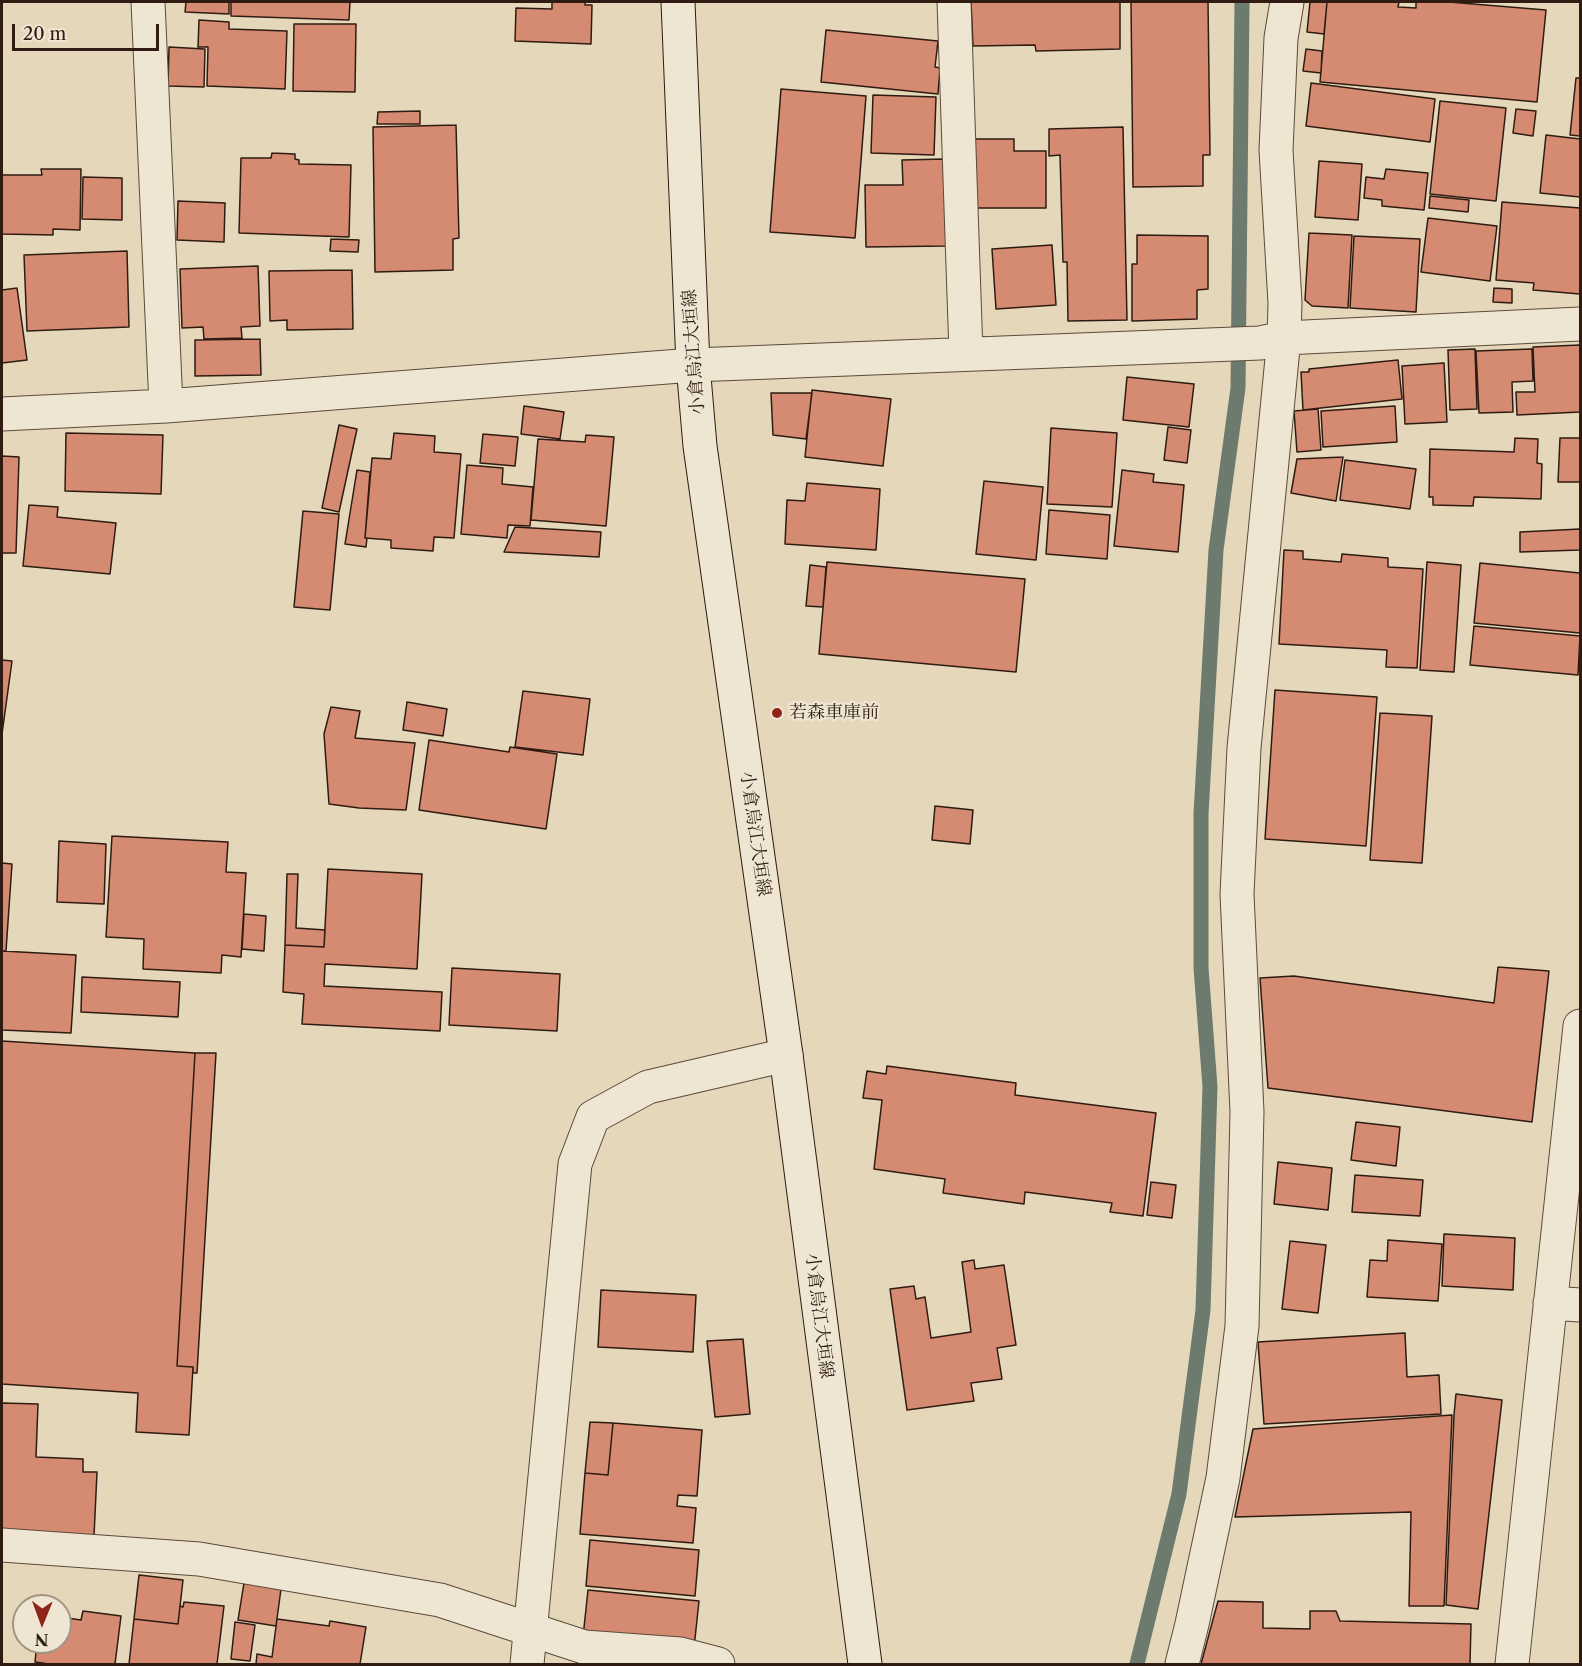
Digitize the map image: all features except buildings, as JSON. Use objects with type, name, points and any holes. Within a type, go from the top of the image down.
[{"type":"street","points":[[148,2],[166,406]]},
{"type":"street","name":"小倉烏江大垣線","points":[[678,2],[693,365],[700,446],[786,1055],[865,1665]]},
{"type":"street","points":[[954,2],[966,354]]},
{"type":"street","points":[[1182,1665],[1223,1478],[1242,1326],[1246,1113],[1238,883],[1244,748],[1272,340],[1285,303],[1276,150],[1281,38],[1287,2]]},
{"type":"street","points":[[2,414],[166,406],[693,365],[1221,344],[1581,324]]},
{"type":"street","points":[[1512,1665],[1565,1304],[1581,1026]]},
{"type":"street","points":[[527,1665],[575,1164],[593,1117],[648,1087],[786,1055]]},
{"type":"street","points":[[2,1545],[199,1559],[440,1600],[584,1647],[680,1654],[718,1665]]},
{"type":"waterway","points":[[1137,1664],[1179,1494],[1203,1310],[1210,1087],[1201,968],[1201,814],[1216,550],[1238,388],[1242,2]]},
{"type":"place","name":"若森車庫前","points":[[777,713]]}]
